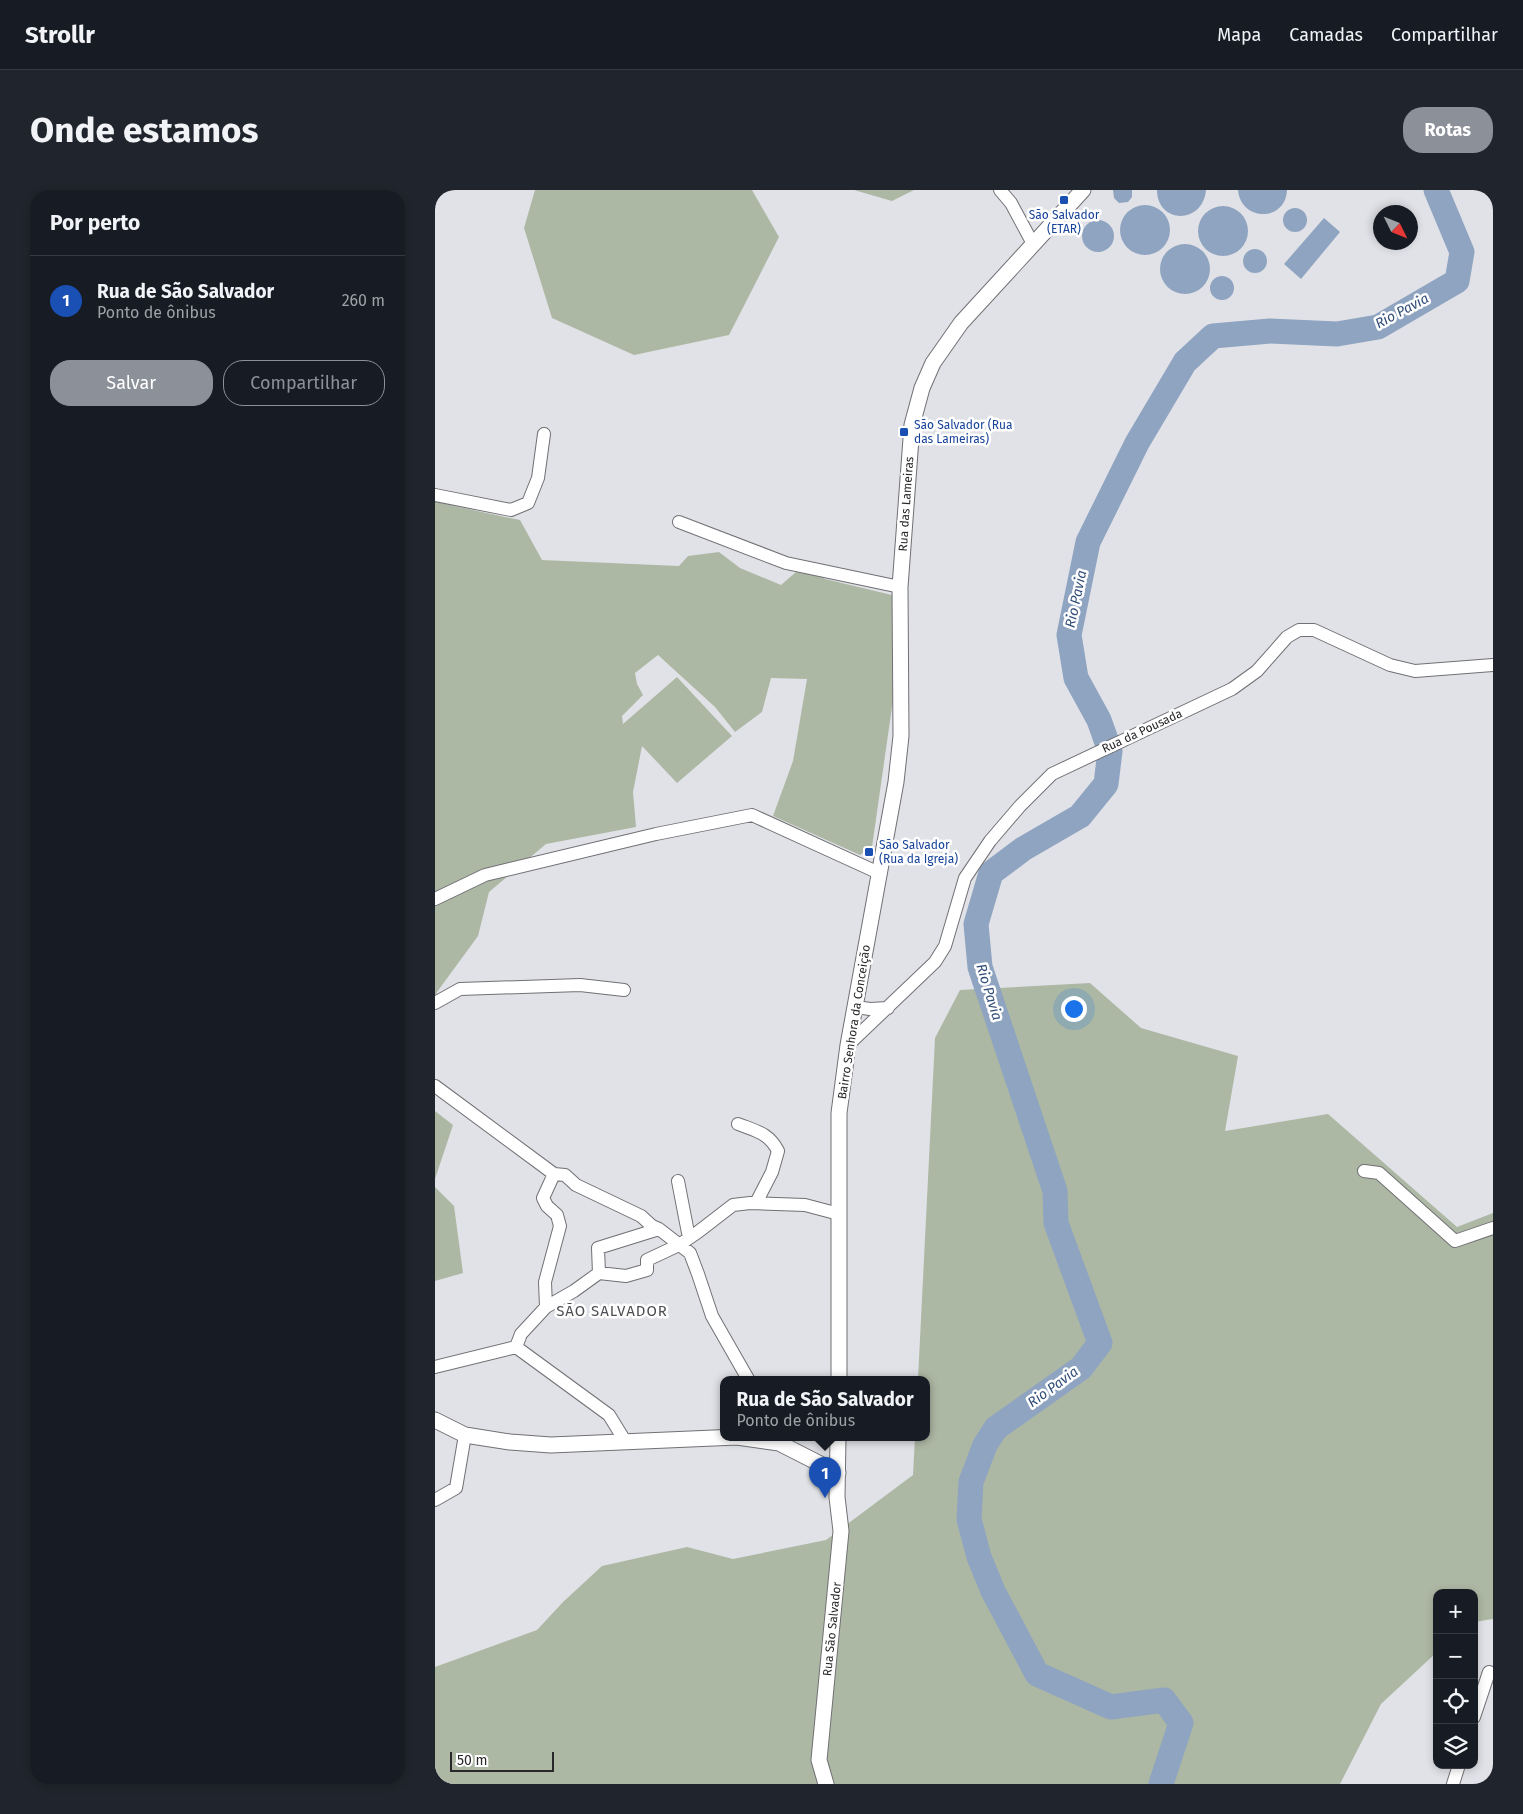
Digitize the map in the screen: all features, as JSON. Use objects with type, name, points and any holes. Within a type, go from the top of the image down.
[{"type":"street","points":[[1000,190],[1011,203],[1033,244]]},
{"type":"street","name":"Rua das Lameiras","points":[[901,668],[900,587],[910,434],[922,388],[933,363],[961,322],[1083,190]]},
{"type":"street","points":[[435,495],[511,510],[528,503],[538,478],[544,434]]},
{"type":"street","points":[[679,522],[786,563],[900,587]]},
{"type":"street","name":"Rua da Pousada","points":[[848,1045],[935,962],[945,946],[965,878],[989,840],[1052,774],[1232,689],[1257,670],[1287,637],[1299,630],[1314,630],[1390,665],[1415,671],[1493,664]]},
{"type":"street","name":"Bairro Senhora da Conceição","points":[[839,1376],[839,1113],[848,1045],[896,782],[901,736],[901,668]]},
{"type":"street","points":[[435,898],[485,875],[655,834],[751,815],[879,874]]},
{"type":"street","points":[[435,1003],[460,989],[580,985],[624,990]]},
{"type":"street","points":[[856,1007],[870,1009],[888,1008]]},
{"type":"street","points":[[435,1086],[554,1174],[565,1175],[576,1185],[630,1209],[653,1226],[684,1241]]},
{"type":"street","points":[[738,1124],[765,1134],[774,1144],[777,1151],[772,1172],[756,1203]]},
{"type":"street","points":[[1364,1172],[1379,1173],[1455,1241],[1493,1228]]},
{"type":"street","points":[[546,1307],[545,1282],[560,1226],[557,1215],[547,1206],[543,1198],[554,1174]]},
{"type":"street","points":[[678,1181],[684,1241],[698,1274],[712,1316],[746,1376]]},
{"type":"street","points":[[516,1347],[521,1334],[546,1307],[574,1291],[599,1273],[626,1276],[647,1270],[647,1260],[684,1241],[733,1205],[756,1203],[805,1205],[839,1214]]},
{"type":"street","points":[[599,1273],[598,1248],[659,1229]]},
{"type":"street","points":[[435,1367],[516,1347]]},
{"type":"street","points":[[516,1347],[609,1415],[625,1442]]},
{"type":"street","points":[[435,1420],[465,1434],[510,1442],[551,1445],[720,1438]]},
{"type":"street","points":[[435,1500],[456,1488],[465,1434]]},
{"type":"street","points":[[780,1441],[837,1473],[838,1441]]},
{"type":"street","name":"Rua São Salvador","points":[[826,1784],[819,1760],[841,1531],[837,1497],[837,1473]]},
{"type":"street","points":[[1478,1705],[1489,1672]]},
{"type":"street","points":[[1453,1784],[1458,1769]]},
{"type":"green space","points":[[535,190],[752,190],[779,237],[729,335],[634,355],[552,318],[524,228]]},
{"type":"green space","points":[[854,190],[914,190],[892,201]]},
{"type":"green space","points":[[435,502],[520,520],[542,560],[679,566],[688,556],[719,552],[740,568],[781,585],[796,572],[816,574],[825,579],[892,595],[894,693],[872,847],[860,855],[773,816],[793,761],[807,679],[771,678],[762,712],[735,732],[715,707],[658,655],[635,673],[637,684],[643,695],[622,716],[623,724],[677,677],[732,736],[677,783],[642,746],[633,792],[636,827],[546,844],[489,892],[478,936],[437,992],[435,1002]]},
{"type":"green space","points":[[1090,983],[1141,1028],[1238,1056],[1225,1131],[1328,1114],[1457,1227],[1493,1213],[1493,1619],[1478,1621],[1478,1589],[1433,1589],[1433,1656],[1381,1704],[1340,1784],[435,1784],[435,1667],[537,1630],[563,1602],[602,1566],[687,1547],[733,1559],[826,1540],[913,1475],[915,1441],[930,1441],[930,1376],[918,1376],[935,1038],[960,990]]},
{"type":"green space","points":[[435,1111],[453,1125],[435,1179]]},
{"type":"green space","points":[[435,1187],[454,1206],[463,1273],[435,1281]]},
{"type":"water","points":[[1113,190],[1132,190],[1132,197],[1128,202],[1119,203],[1114,198]]},
{"type":"water","points":[[1157,190],[1206,190],[1203,201],[1197,210],[1180,216],[1164,209],[1159,201]]},
{"type":"water","points":[[1238,190],[1287,190],[1285,200],[1279,208],[1263,214],[1247,208],[1241,200]]},
{"type":"water","points":[[1145,205],[1154,207],[1165,216],[1170,230],[1168,239],[1159,250],[1145,255],[1136,253],[1125,244],[1120,230],[1122,221],[1131,210]]},
{"type":"water","points":[[1223,206],[1232,208],[1243,217],[1248,231],[1246,240],[1237,251],[1223,256],[1214,254],[1203,245],[1198,231],[1200,222],[1209,211]]},
{"type":"water","points":[[1295,208],[1304,211],[1307,220],[1304,229],[1295,232],[1286,229],[1283,220],[1286,211]]},
{"type":"water","points":[[1324,218],[1340,232],[1301,279],[1284,264]]},
{"type":"water","points":[[1098,220],[1104,221],[1109,225],[1113,230],[1113,242],[1109,247],[1104,251],[1098,252],[1092,251],[1087,247],[1083,242],[1082,236],[1083,230],[1087,225],[1092,221]]},
{"type":"water","points":[[1185,244],[1194,246],[1205,255],[1210,269],[1208,278],[1199,289],[1185,294],[1176,292],[1165,283],[1160,269],[1162,260],[1171,249]]},
{"type":"water","points":[[1255,249],[1264,252],[1267,261],[1264,270],[1255,273],[1246,270],[1243,261],[1246,252]]},
{"type":"water","points":[[1222,276],[1231,279],[1234,288],[1231,297],[1222,300],[1213,297],[1210,288],[1213,279]]},
{"type":"waterway","name":"Rio Pavia","points":[[1161,1784],[1181,1723],[1164,1700],[1111,1707],[1037,1674],[993,1591],[979,1557],[969,1519],[971,1482],[985,1445],[996,1428],[1081,1368],[1100,1343],[1056,1223],[1055,1191],[980,967],[976,924],[991,873],[1023,849],[1080,816],[1106,784],[1110,751],[1099,720],[1076,678],[1069,635],[1088,542],[1137,443],[1185,362],[1213,336],[1270,331],[1337,334],[1378,327],[1457,281],[1462,252],[1436,190]]},
{"type":"place","name":"São Salvador (ETAR)","points":[[1064,200]]},
{"type":"place","name":"São Salvador (Rua das Lameiras)","points":[[904,432]]},
{"type":"place","name":"São Salvador (Rua da Igreja)","points":[[869,852]]},
{"type":"place","name":"Rua de São Salvador","points":[[825,1498]]},
{"type":"district","name":"SÃO SALVADOR","points":[[612,1311]]}]
